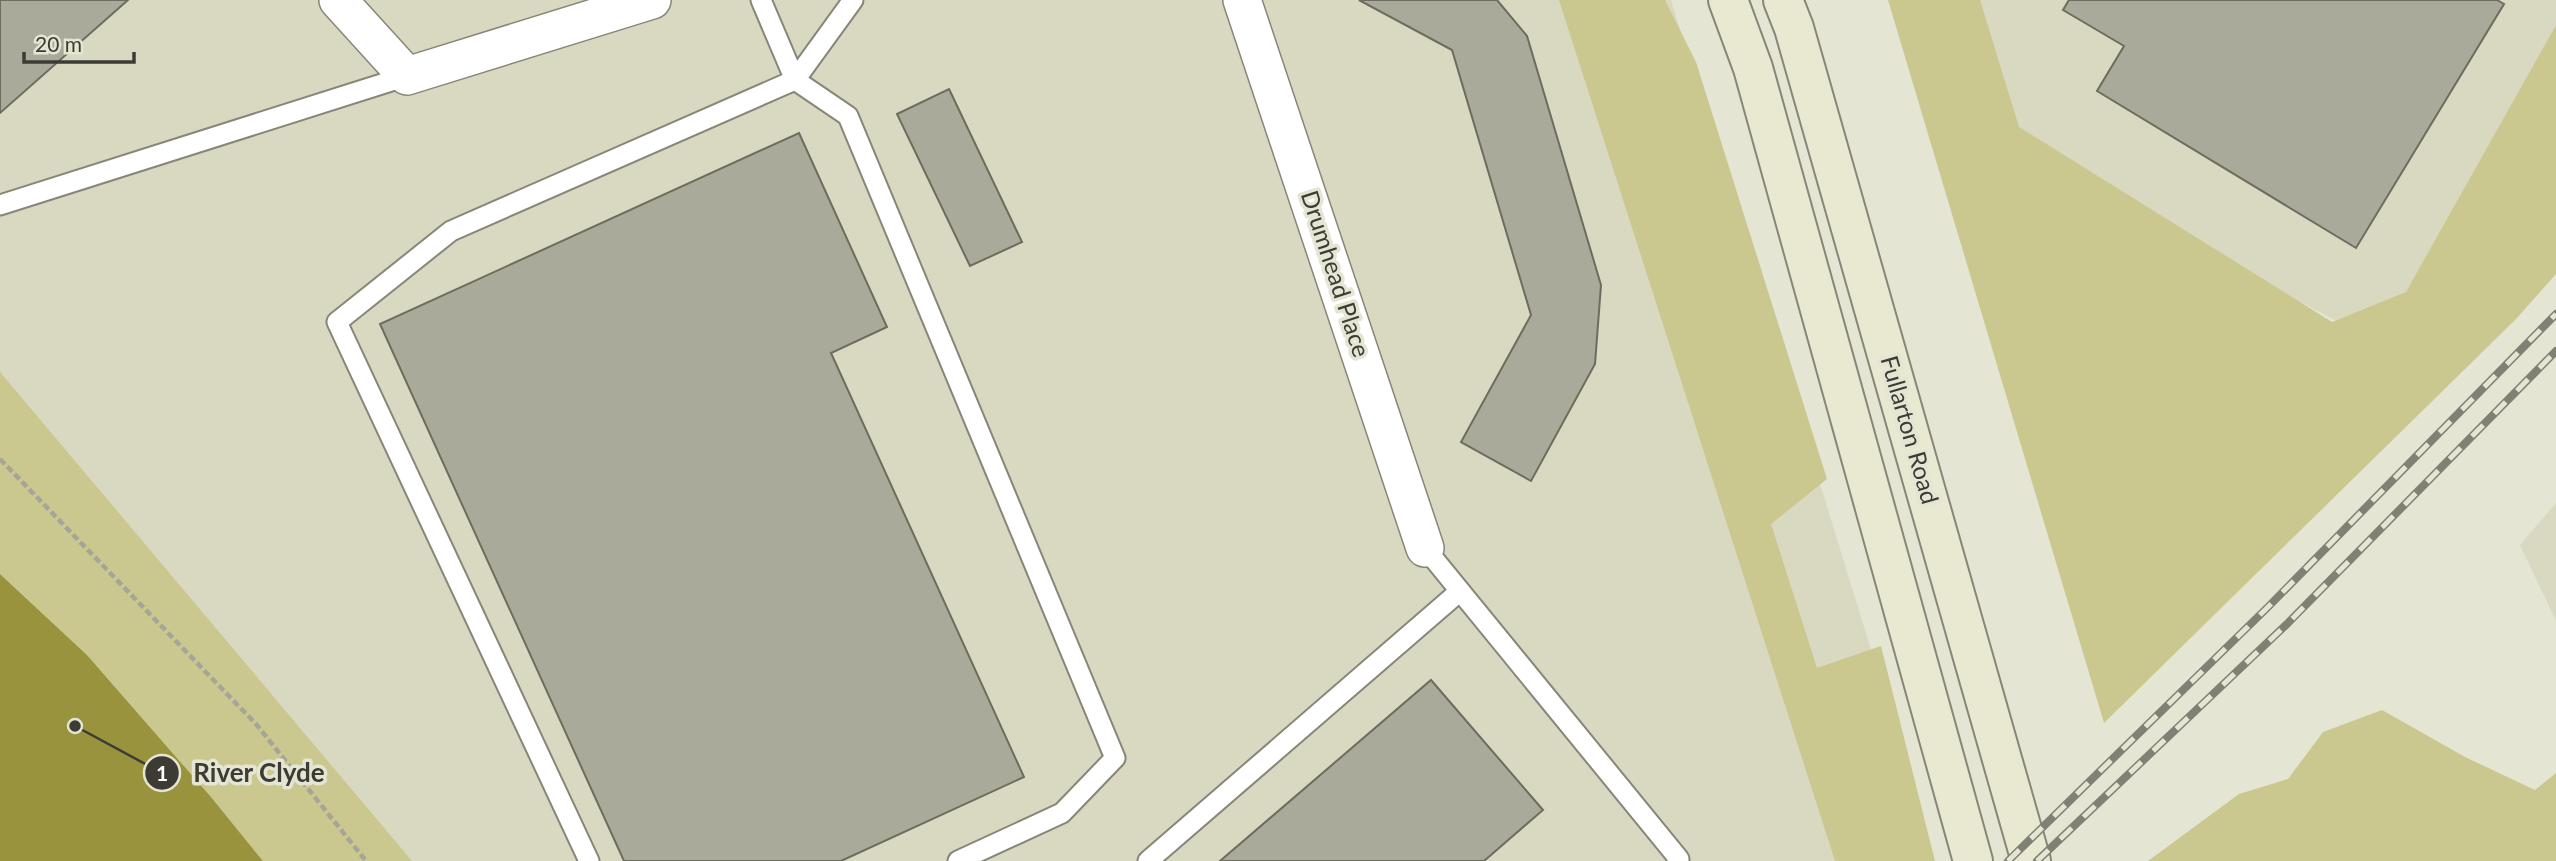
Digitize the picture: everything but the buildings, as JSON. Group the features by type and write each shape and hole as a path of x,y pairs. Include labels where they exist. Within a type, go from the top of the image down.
{"street":[{"path":"338,0 407,76 652,0"},
{"name":"Drumhead Place","path":"1242,0 1426,548"},
{"path":"1728,0 1757,81 1972,861"},
{"name":"Fullarton Road","path":"1783,0 1794,28 2031,861"}],"lane":[{"path":"761,0 795,80 848,116 1115,758 1062,813 958,861"},
{"path":"589,861 337,322 451,231 795,80 853,0"},
{"path":"0,205 407,76"},
{"path":"1426,548 1679,859 1677,861"},
{"path":"1148,861 1461,590"}],"path":[{"path":"0,459 256,724 366,861"}],"shaded area":[{"path":"0,0 1671,0 1925,825 1883,861 406,861 0,385"},
{"path":"1559,0 1665,0 1696,62 1827,479 1771,524 1817,668 1881,646 1935,861 1835,861"},
{"path":"1888,0 1980,0 2019,127 2332,322 2406,292 2556,25 2556,274 2516,319 2104,723"},
{"path":"1948,0 2556,0 2556,211 2425,367 1984,137"},
{"path":"0,372 412,861 263,861 87,655 0,574"},
{"path":"2556,503 2556,621 2520,545"},
{"path":"0,574 87,655 263,861 0,861"},
{"path":"2382,710 2465,757 2535,790 2556,773 2556,861 2148,861 2239,794 2288,779 2323,732"}],"railway":[{"path":"2008,861 2268,607 2556,314"},
{"path":"2037,861 2287,624 2556,351"}],"place":[{"name":"River Clyde","path":"75,726"}]}
